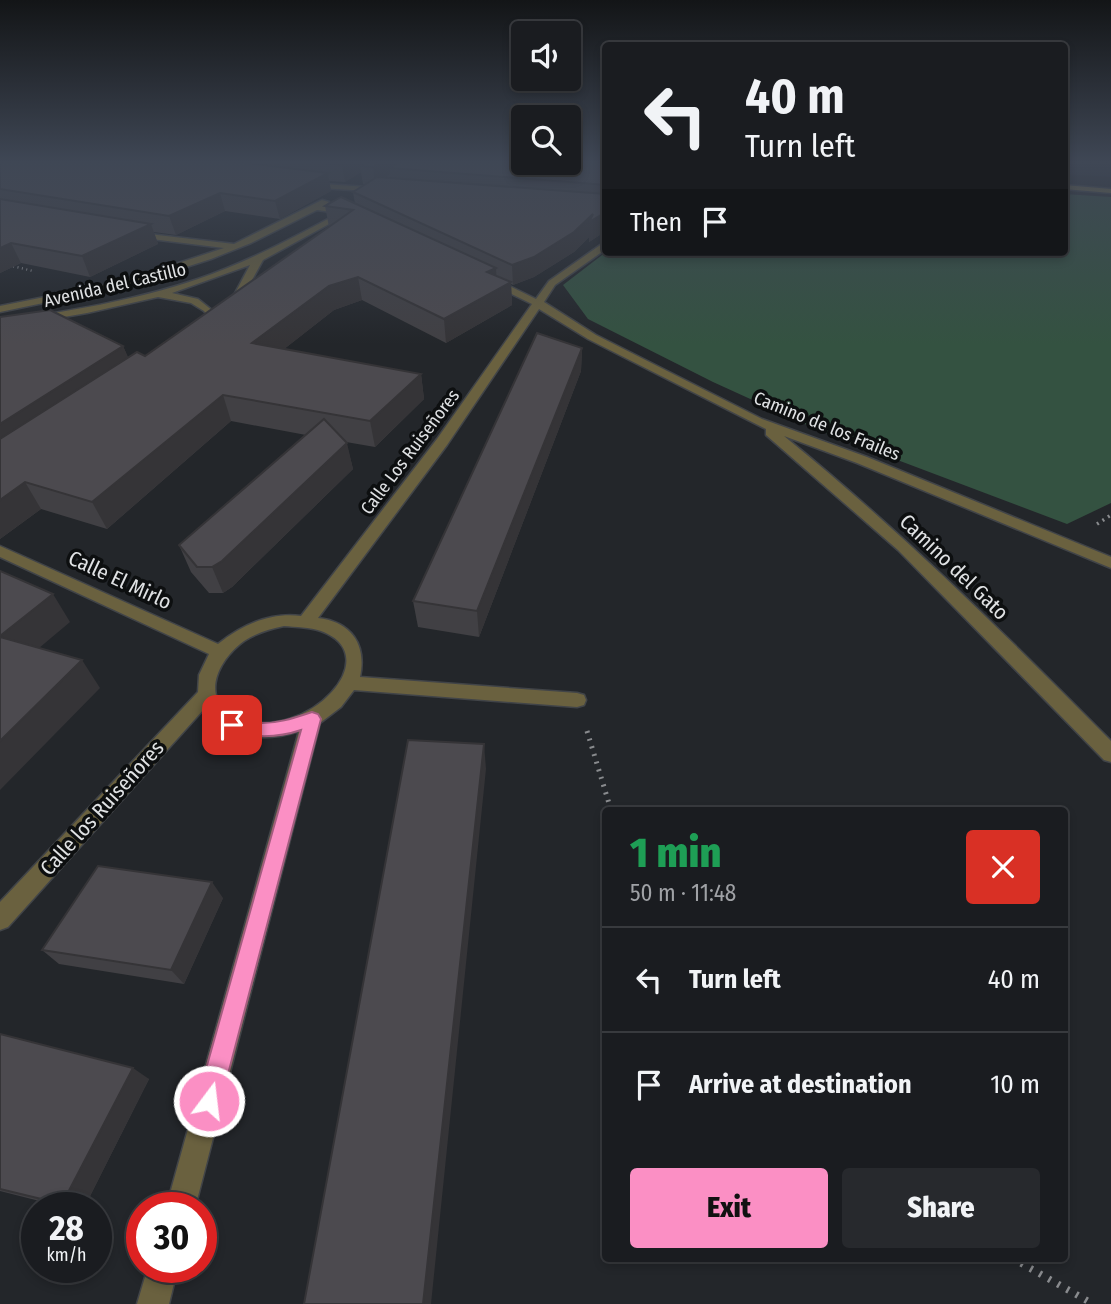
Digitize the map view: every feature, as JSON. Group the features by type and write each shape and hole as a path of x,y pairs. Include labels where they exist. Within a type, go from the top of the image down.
{"street":[{"name":"Avenida del Castillo","path":"0,309 74,297 141,282 239,246 285,223"},
{"name":"Avenida del Castillo","path":"0,325 149,296 226,272 325,223"},
{"path":"130,233 239,246"},
{"name":"Calle Los Ruiseñores","path":"307,620 442,442 552,283 602,247"},
{"path":"218,322 237,298 259,258"},
{"name":"Camino de los Frailes","path":"479,275 539,304 592,337 758,422 862,460 1111,563"},
{"path":"149,296 174,295 199,302 213,313 218,322"},
{"path":"207,330 250,300"},
{"name":"Camino del Gato","path":"758,422 832,481 958,597 1111,754"},
{"name":"Calle El Mirlo","path":"0,551 220,652"},
{"path":"284,620 307,620 332,626 349,640 357,660 352,683 336,703 312,719 285,728 244,728 232,725 214,713 205,696 207,673 220,652 238,637 261,626 284,620"},
{"path":"352,683 577,701"},
{"name":"Calle los Ruiseñores","path":"0,919 205,696"},
{"path":"184,1192 312,719"},
{"path":"153,1304 159,1283"}],"path":[{"path":"577,701 610,807"},
{"path":"1019,1262 1093,1304"}],"green space":[{"path":"1068,223 1111,223 1111,503 1067,524 818,430 713,382 588,319 563,285 602,255 1068,256"}],"building":[{"path":"0,223 151,224 82,256 11,243 0,248"},
{"path":"335,223 397,223 496,268 487,272 511,282 444,319 358,277 329,286 252,343 421,374 370,421 223,395 92,502 25,482 0,500 0,439 137,352 145,356"},
{"path":"420,223 584,223 534,257 512,265"},
{"path":"50,310 123,346 0,424 0,317"},
{"path":"537,333 582,348 477,611 413,601"},
{"path":"324,419 347,443 222,561 212,567 197,567 179,545"},
{"path":"0,571 53,594 0,636"},
{"path":"0,637 82,660 0,741"},
{"path":"408,740 484,744 423,1304 304,1304"},
{"path":"98,866 212,882 171,970 42,950"},
{"path":"0,1034 133,1068 68,1192 21,1194 0,1189"}],"route":[{"path":"209,1101 312,719 285,728 257,730 232,725"}]}
